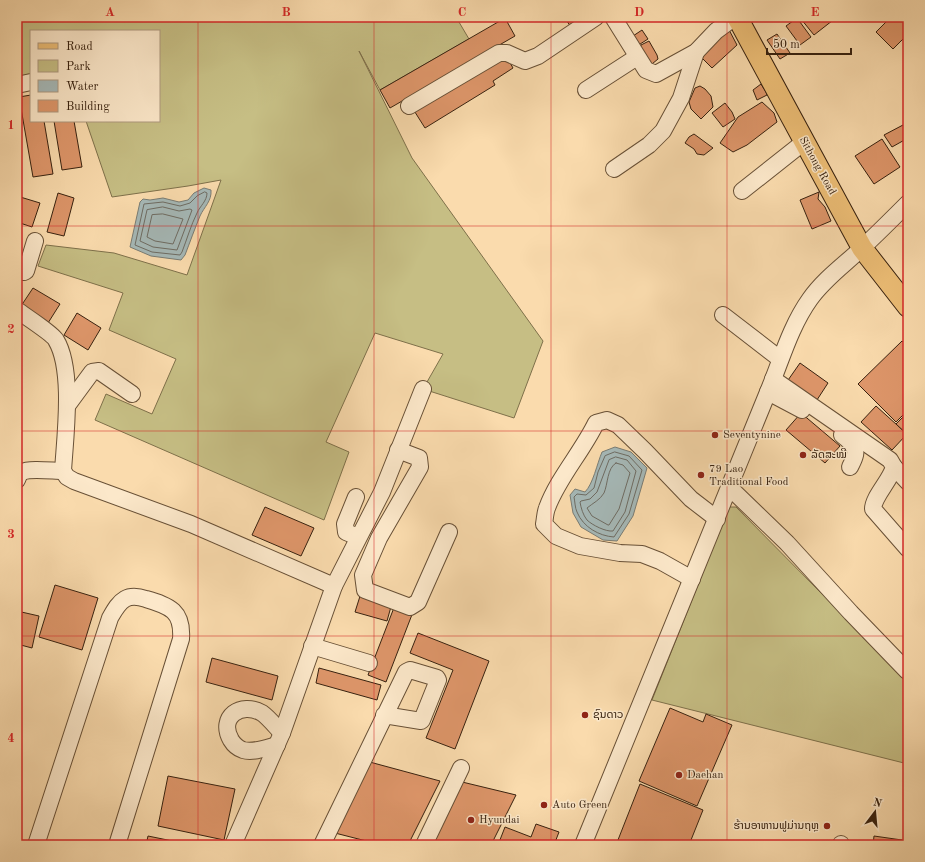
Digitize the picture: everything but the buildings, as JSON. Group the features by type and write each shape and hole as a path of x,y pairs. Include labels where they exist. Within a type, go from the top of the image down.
{"main road":[{"name":"Sithong Road","path":"736,17 862,248 908,307"}],"street":[{"path":"409,106 499,53 507,53 525,61 538,56 596,17"},
{"path":"612,17 646,70 656,74 696,52 716,31 736,17"},
{"path":"614,169 649,145 663,131 681,98 696,52"},
{"path":"586,90 637,57"},
{"path":"17,85 30,82"},
{"path":"742,191 804,142"},
{"path":"583,845 771,386 780,359 797,322 810,300 828,277 862,248 908,202"},
{"path":"17,270 24,272 26,271 35,241"},
{"path":"17,310 56,338 65,363 67,406 63,471 66,477 191,524 334,586"},
{"path":"723,315 780,359"},
{"path":"67,406 92,372 99,371 132,394"},
{"path":"771,386 890,460 894,467 908,482"},
{"path":"771,386 844,436 855,446 856,457 850,467"},
{"path":"233,845 279,739 334,586 382,492 423,389"},
{"path":"692,579 660,561 642,554 620,553 580,546 556,536 544,524 546,510 559,484 588,440 596,423 607,420 618,425 645,451 691,500 717,518"},
{"path":"398,450 419,458 420,467 379,538 363,576 365,590 410,607 418,602 449,532"},
{"path":"894,467 891,475 875,500 873,509 908,549"},
{"path":"17,480 19,475 30,470 63,471"},
{"path":"730,487 787,543 907,671"},
{"path":"356,497 346,524 346,532 358,537"},
{"path":"36,845 110,618 119,603 126,598 136,596 164,604 171,609 177,615 182,631 179,647 116,845"},
{"path":"312,646 369,663"},
{"path":"322,845 384,715"},
{"path":"424,845 462,768"}],"green space":[{"path":"17,17 456,17 469,39 380,90 359,51 412,158 543,341 514,418 423,389 443,354 375,333 326,442 349,452 324,520 95,420 106,394 152,414 176,359 109,330 123,293 38,266 46,245 114,253 187,275 221,180 112,197 86,122 160,122 160,30 30,30 30,76 17,80"},
{"path":"729,507 736,507 908,681 908,764 652,700"}],"water":[{"path":"204,188 211,190 211,194 200,216 185,255 181,260 151,256 130,247 140,202 143,199 150,200 163,198 179,202 188,200 194,193"},
{"path":"615,447 631,452 647,468 633,516 617,541 603,540 581,527 573,513 570,495 575,489 585,492 593,479 602,452"}],"place":[{"name":"Seventynine","path":"715,435"},
{"name":"ລັດສະໝີ","path":"803,455"},
{"name":"79 Lao Traditional Food","path":"701,475"},
{"name":"ຊົນດາວ","path":"585,715"},
{"name":"Daehan","path":"679,775"},
{"name":"Auto Green","path":"544,805"},
{"name":"Hyundai","path":"471,820"},
{"name":"ຮ້ານອາຫານຟູມ່ານຖຫຼ","path":"827,826"}]}
